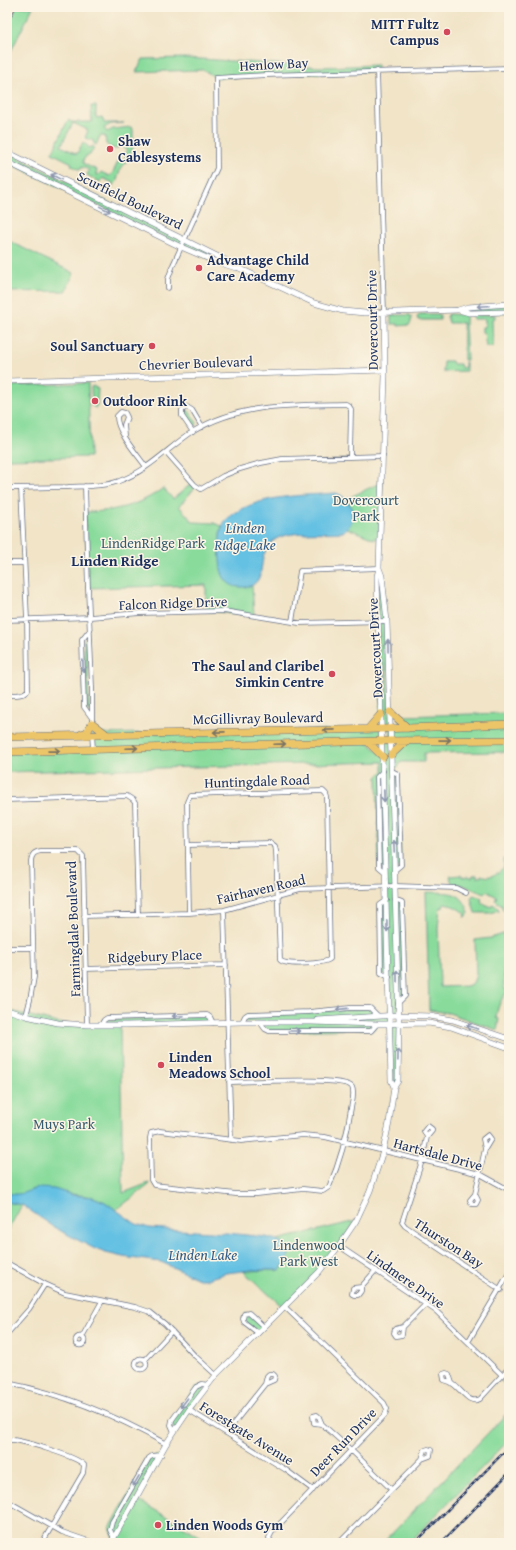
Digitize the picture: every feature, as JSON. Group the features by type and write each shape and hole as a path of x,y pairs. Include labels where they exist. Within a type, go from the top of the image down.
{"main road":[{"path":"7,16 12,7"},
{"path":"390,712 408,728"},
{"path":"368,729 381,714"},
{"path":"81,734 87,732 92,721 106,734"},
{"name":"McGillivray Boulevard","path":"7,737 81,734 382,729 509,724"},
{"name":"McGillivray Boulevard","path":"7,752 382,741 509,740"},
{"path":"391,755 406,741"},
{"path":"368,742 383,757"}],"street":[{"name":"Henlow Bay","path":"168,288 170,273 217,168 216,78 377,71 509,68"},
{"name":"Dovercourt Drive","path":"377,71 385,370 380,568 387,621 398,1003 398,1081 394,1087"},
{"name":"Scurfield Boulevard","path":"7,152 231,263 241,270"},
{"name":"Scurfield Boulevard","path":"7,162 181,247 214,261 241,270 328,308 354,313 458,310 468,307 509,304"},
{"name":"Scurfield Boulevard","path":"458,310 469,313 509,312"},
{"name":"Chevrier Boulevard","path":"7,381 385,370"},
{"path":"7,488 85,486 118,482 136,474 202,427 233,414 261,408 346,404 351,409 350,456"},
{"path":"193,432 182,416 182,410 184,408 192,410 202,427"},
{"path":"124,436 124,425 127,417 125,413 121,412 118,414 117,418 119,426 124,436 146,467"},
{"path":"166,452 195,485 201,489 234,471 261,463 282,459 383,456"},
{"path":"85,486 93,750"},
{"path":"7,695 25,694 28,690 27,619 21,488"},
{"path":"7,563 24,563"},
{"name":"Dovercourt Drive","path":"380,568 377,576 391,1080 394,1087"},
{"path":"292,622 300,571 380,568"},
{"name":"Falcon Ridge Drive","path":"7,620 90,618 141,613 224,611 292,622 387,621"},
{"path":"90,629 82,640 84,707 92,721"},
{"name":"Huntingdale Road","path":"189,913 187,802 190,795 323,791 327,797 330,887"},
{"path":"7,800 127,796 134,800 138,915"},
{"path":"188,845 271,843 275,846 280,960 287,964 327,962 330,959 330,887"},
{"name":"Farmingdale Boulevard","path":"26,1016 33,988 32,855 35,852 73,850 81,853 83,856 87,1025"},
{"name":"Fairhaven Road","path":"84,916 189,913 224,910 300,889 330,887 395,886 456,888 466,893"},
{"path":"224,910 231,1140"},
{"path":"7,948 33,948"},
{"name":"Ridgebury Place","path":"85,970 226,965"},
{"path":"242,1022 248,1014 309,1012 350,1008 370,1008 373,1009 378,1016"},
{"path":"7,1010 58,1023 87,1025 242,1022 377,1024 430,1023 445,1026 509,1048"},
{"path":"101,1025 107,1018 207,1015 213,1023"},
{"path":"311,1022 390,1015 440,1017 509,1039"},
{"path":"260,1022 265,1029 269,1031 371,1031 377,1024"},
{"path":"229,1082 304,1080 348,1084 353,1089 353,1093 345,1142"},
{"path":"112,1540 166,1444 208,1385 216,1375 319,1272 356,1221 370,1191 383,1151 394,1087"},
{"name":"Hartsdale Drive","path":"345,1142 329,1187 324,1191 303,1188 256,1194 236,1194 157,1186 152,1183 151,1180 151,1133 160,1132 231,1140 251,1140 304,1135 325,1137 480,1174 509,1190"},
{"path":"422,1161 427,1137"},
{"path":"476,1194 485,1149"},
{"name":"Thurston Bay","path":"422,1161 412,1195 402,1218 403,1225 501,1290"},
{"name":"Lindmere Drive","path":"339,1246 436,1311 502,1375"},
{"path":"7,1263 65,1293 143,1309 158,1318 216,1375"},
{"path":"361,1287 376,1270"},
{"path":"468,1342 501,1290 509,1274"},
{"path":"7,1334 29,1309 45,1284"},
{"path":"82,1337 102,1301"},
{"path":"403,1327 426,1304"},
{"name":"Deer Run Drive","path":"272,1543 269,1538 272,1532 387,1412 387,1407 284,1307"},
{"path":"258,1333 244,1322 244,1314 246,1313 251,1315 264,1327"},
{"path":"145,1360 172,1332"},
{"path":"452,1383 471,1401 476,1401 480,1399 509,1368"},
{"path":"7,1384 41,1391 74,1402 134,1426 166,1444"},
{"path":"174,1432 171,1425 174,1416 196,1387 202,1384 208,1385"},
{"path":"226,1433 266,1384"},
{"name":"Forestgate Avenue","path":"189,1410 286,1470 313,1490"},
{"path":"322,1424 391,1489"},
{"path":"7,1440 15,1440 51,1451 78,1460 84,1465 82,1473 42,1543"},
{"path":"112,1540 110,1530 112,1522 149,1458 152,1456 161,1455"},
{"path":"339,1543 422,1459"},
{"path":"7,1501 62,1532 94,1543"}],"green space":[{"path":"16,7 33,7 7,59 7,34"},
{"path":"186,58 323,67 377,65 377,71 216,78 204,70 136,72 143,59"},
{"path":"91,106 96,106 96,118 102,117 104,123 124,123 111,124 104,128 107,132 113,129 131,127 133,129 133,148 125,164 121,168 116,183 113,186 113,183 103,178 100,182 87,175 89,170 82,167 80,170 71,165 72,163 52,153 68,120 72,122 92,122","holes":["73,123 88,130 85,138 94,141 93,143 96,145 100,136 105,136 106,144 111,148 116,149 122,144 124,146 123,148 127,150 124,161 119,160 112,174 109,176 101,172 98,175 96,174 97,170 84,164 83,161 86,156 90,155 94,147 92,146 90,148 83,142 77,154 61,146"]},
{"path":"7,152 231,263 214,261 7,162"},
{"path":"7,240 74,273 66,291 7,292"},
{"path":"509,304 509,312 491,313 458,310"},
{"path":"420,314 438,314 440,315 440,320 418,320 417,317"},
{"path":"449,314 467,315 465,320 467,360 464,360 463,323 449,323 447,316"},
{"path":"410,315 412,318 410,325 398,326 398,324 391,324 391,316"},
{"path":"472,315 495,315 495,318 492,319 493,347 486,347 484,333 482,332 482,327 485,327 485,319 473,319"},
{"path":"444,361 452,361 453,364 460,364 461,368 465,367 466,362 466,371 443,372"},
{"path":"88,383 90,457 7,459 7,386"},
{"name":"Outdoor Rink","path":"93,386 98,389 96,408 92,406 91,387"},
{"path":"186,410 189,411 197,423 195,427 184,413"},
{"name":"Dovercourt Park","path":"382,482 380,538 374,539 347,528 350,524 350,503 346,499"},
{"name":"LindenRidge Park","path":"191,484 195,488 179,506 193,522 214,523 222,526 220,533 221,570 249,586 252,585 254,615 206,611 206,585 88,588 85,512 106,511 136,503 155,494 163,488 173,499"},
{"path":"377,576 382,576 390,728 407,728 398,720 401,716 509,713 509,752 424,753 424,762 402,762 398,768 392,767 398,774 401,865 395,870 395,900 402,903 405,996 398,1003 398,1015 390,1015 389,977 381,973 380,905 387,899 386,872 379,867 377,777 383,771 383,762 7,772 7,752 93,749 92,734 381,729","holes":["382,729 390,729 391,741 382,741","382,741 383,756 368,742","391,741 406,741 391,755"]},
{"path":"87,636 89,712 84,707 84,641"},
{"path":"509,858 509,916 502,906 495,900 497,897 486,891 484,894 463,885 454,884 451,881 450,876 461,875 462,877 473,877 473,875 477,875 477,877 481,877 481,875 493,875 504,867 504,859"},
{"path":"426,892 447,893 458,896 466,905 469,913 466,917 464,917 466,913 453,906 444,904 443,908 440,907 438,928 440,987 467,986 473,983 476,975 475,940 491,938 509,932 509,967 504,969 504,988 508,991 501,1000 498,1010 496,1018 499,1019 497,1030 449,1013 429,1010"},
{"path":"473,895 482,898 481,902 491,907 493,904 498,908 499,912 498,910 491,913 475,913 471,898"},
{"path":"370,1008 378,1016 390,1015 390,1023 399,1023 398,1081 394,1087 389,1023 377,1024 374,1029 269,1031 259,1022 242,1022 245,1016"},
{"name":"Muys Park","path":"7,1010 58,1023 101,1025 104,1020 207,1015 213,1023 120,1025 123,1193 149,1183 149,1185 116,1210 105,1202 93,1197 33,1189 22,1195 7,1193"},
{"path":"7,1202 22,1205 7,1232"},
{"name":"Lindenwood Park West","path":"356,1221 339,1246 284,1308 243,1271 280,1270 284,1266 289,1254 286,1246 277,1240"},
{"path":"246,1313 264,1327 258,1333 244,1322"},
{"path":"509,1373 509,1389 501,1381"},
{"path":"208,1385 174,1432 171,1422 196,1387"},
{"path":"509,1411 509,1440 409,1543 383,1543"},
{"path":"161,1455 136,1499 212,1543 111,1543 114,1538 110,1528 149,1458"}],"water":[{"name":"Linden Ridge Lake","path":"336,493 348,501 352,510 352,520 348,528 343,532 295,534 278,538 272,542 266,551 263,557 260,575 254,584 248,587 236,587 229,584 222,572 219,546 221,529 228,518 247,507 271,499"},
{"name":"Linden Lake","path":"40,1188 54,1189 73,1195 93,1197 105,1202 136,1224 149,1228 226,1233 266,1237 277,1240 285,1245 289,1254 288,1260 280,1270 251,1270 226,1273 207,1279 199,1279 161,1262 123,1257 106,1253 95,1249 57,1229 22,1205 7,1202 7,1193 20,1194"}],"railway":[{"path":"415,1543 509,1447"},
{"path":"441,1543 509,1473"}],"place":[{"name":"MITT Fultz Campus","path":"447,32"},
{"name":"Shaw Cablesystems","path":"110,149"},
{"name":"Advantage Child Care Academy","path":"199,268"},
{"name":"Soul Sanctuary","path":"152,346"},
{"name":"Outdoor Rink","path":"95,401"},
{"name":"The Saul and Claribel Simkin Centre","path":"332,674"},
{"name":"Linden Meadows School","path":"161,1065"},
{"name":"Linden Woods Gym","path":"158,1525"}],"district":[{"name":"Linden Ridge","path":"115,561"}]}
